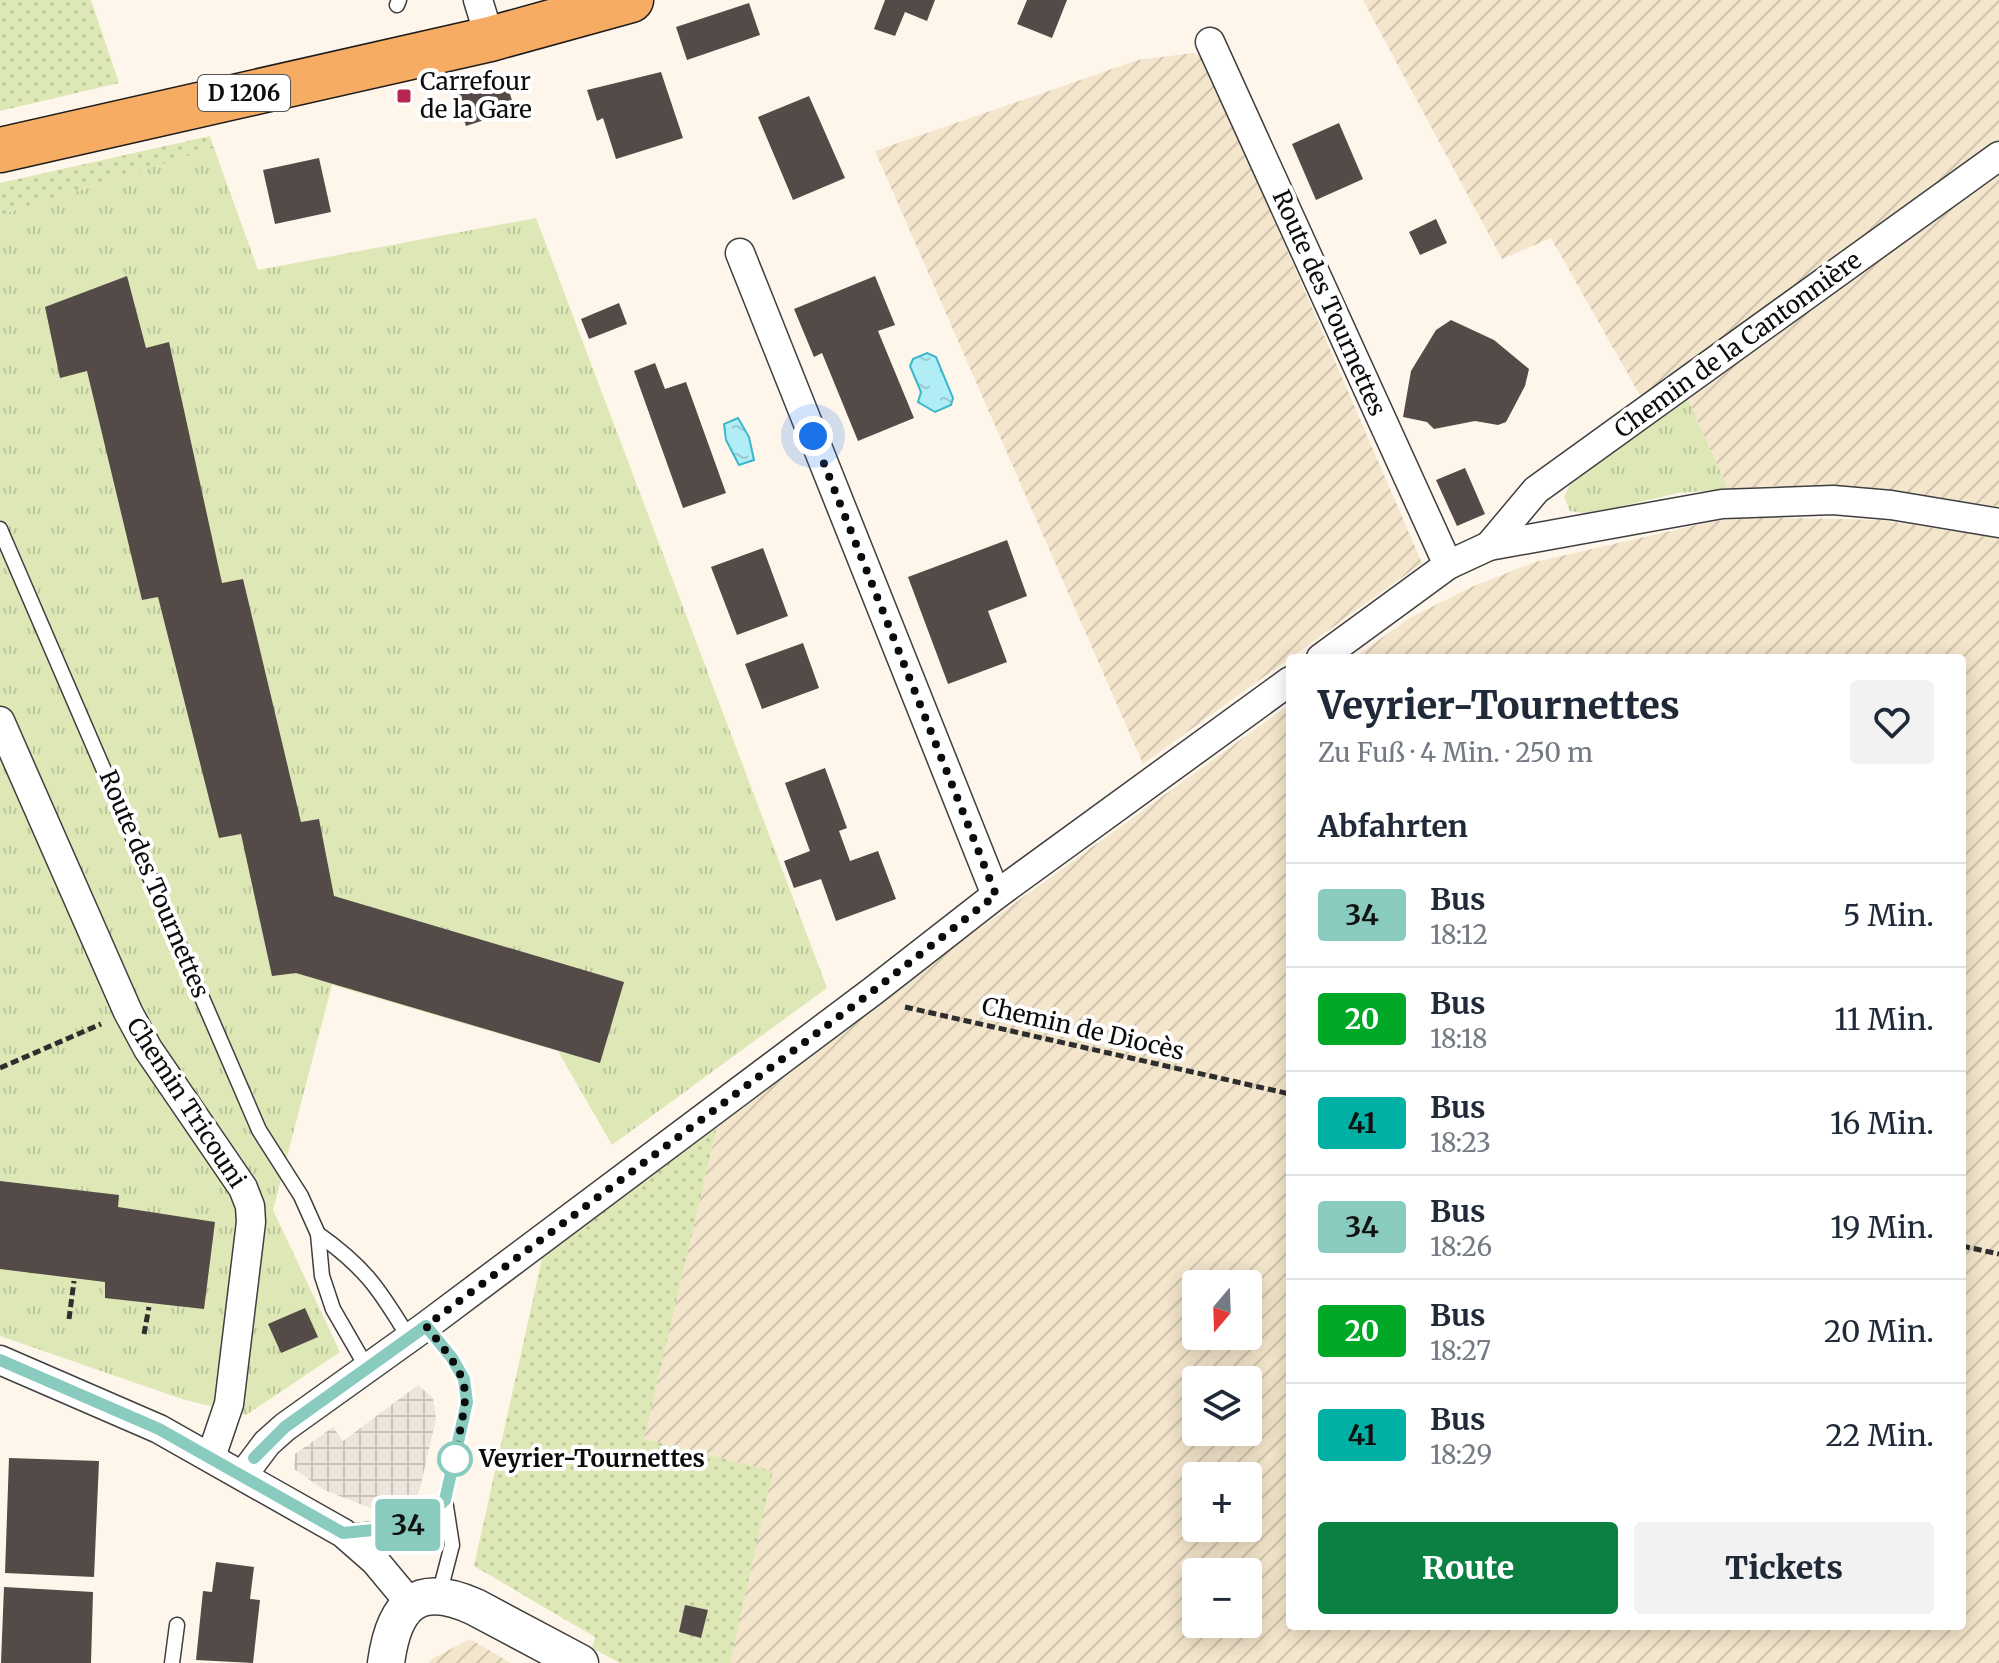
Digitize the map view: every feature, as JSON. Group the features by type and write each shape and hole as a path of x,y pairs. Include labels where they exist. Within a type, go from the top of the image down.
{"main road":[{"name":"D 1206","path":"0,150 484,19 631,0"}],"street":[{"name":"Route des Tournettes","path":"1210,42 1448,565"},
{"name":"Chemin de la Cantonnière","path":"1489,546 1536,490 1999,156"},
{"path":"740,253 996,895"},
{"path":"1326,654 1448,565 1489,546 1722,504 1833,500 1891,505 1999,523"},
{"path":"243,1475 267,1443 285,1427 873,991 996,895 1286,684"},
{"name":"Chemin Tricouni","path":"0,721 128,1012 148,1049 243,1188 250,1206 251,1222 229,1404 211,1457"},
{"path":"0,1360 118,1409 243,1475 343,1533 424,1599 475,1607 580,1663"},
{"path":"387,1660 394,1623 424,1599"}],"lane":[{"name":"Route des Tournettes","path":"0,529 259,1130 293,1177 318,1234 322,1276 333,1309 367,1368"},
{"path":"318,1234 350,1256 417,1332 452,1358 464,1379 467,1402 445,1500 452,1545 424,1599"},
{"path":"343,1533 403,1527 422,1519 445,1500"},
{"path":"172,1663 177,1625"}],"path":[{"name":"Chemin de Diocès","path":"873,991 879,1001 1286,1093"},
{"path":"1966,1247 1999,1254"},
{"path":"69,1319 74,1281"},
{"path":"144,1334 149,1307"}],"shaded area":[{"path":"1363,0 1999,0 1999,140 1642,399 1551,238 1502,259"},
{"path":"1193,53 1204,57 1422,563 1296,654 1286,654 1286,661 1143,764 875,151 1138,60"},
{"path":"1999,174 1999,507 1883,490 1775,486 1728,489 1688,399"},
{"path":"1751,517 1880,520 1999,538 1999,1663 730,1663 772,1471 643,1439 717,1127 853,1020 1286,707 1286,1630 1966,1630 1966,654 1360,654 1408,619 1469,588 1535,562 1710,522"},
{"path":"418,1385 433,1398 436,1419 420,1488 416,1500 408,1508 399,1512 381,1512 324,1490 294,1469 295,1454 333,1427 343,1441"},
{"path":"470,1639 511,1663 429,1663 430,1660"}],"green space":[{"path":"0,0 91,0 119,83 0,111"},
{"path":"210,136 214,148 0,215 0,183"},
{"path":"214,148 258,270 536,218 827,988 612,1145 558,1051 332,985 273,1210 340,1352 246,1415 182,1399 0,1336 0,215"},
{"path":"1688,399 1728,489 1678,493 1589,514 1570,511 1564,497 1572,481"},
{"path":"717,1127 644,1439 773,1471 730,1663 620,1663 592,1648 595,1637 474,1566 543,1254"}],"water":[{"path":"927,353 936,357 953,398 951,405 935,412 918,402 921,392 910,366 913,359"},
{"path":"738,418 749,437 754,460 739,465 726,440 724,424"}],"building":[{"path":"885,0 935,0 927,21 905,12 895,36 874,29"},
{"path":"1027,0 1067,0 1052,38 1017,24"},
{"path":"749,3 760,35 687,60 676,27"},
{"path":"661,72 683,138 616,159 603,118 597,121 587,90"},
{"path":"505,78 515,110 466,126 455,94"},
{"path":"809,96 845,178 793,200 758,117"},
{"path":"1339,123 1363,179 1316,200 1292,144"},
{"path":"319,158 331,212 275,224 263,170"},
{"path":"1436,219 1447,243 1420,255 1409,232"},
{"path":"127,276 146,348 169,342 222,583 243,579 301,822 319,819 334,896 624,982 600,1063 296,973 272,976 241,834 219,838 158,597 142,600 87,371 60,378 45,307"},
{"path":"875,276 895,325 878,331 914,418 858,441 822,353 814,357 794,309"},
{"path":"619,303 627,324 589,339 581,319"},
{"path":"1451,320 1494,340 1529,369 1525,386 1506,422 1498,425 1475,421 1434,429 1427,422 1403,417 1411,371 1436,330"},
{"path":"655,363 665,389 686,382 726,493 683,508 634,371"},
{"path":"1465,468 1485,514 1457,526 1436,480"},
{"path":"1007,540 1027,596 988,611 1007,662 948,684 908,577"},
{"path":"763,548 788,616 737,635 711,567"},
{"path":"803,643 819,688 762,709 745,664"},
{"path":"825,768 847,828 839,831 850,861 878,851 896,899 836,921 821,879 794,888 784,861 810,851 785,783"},
{"path":"0,1181 119,1195 118,1207 215,1222 204,1309 105,1298 105,1282 0,1269"},
{"path":"305,1308 318,1337 281,1353 268,1324"},
{"path":"9,1458 99,1461 94,1577 5,1573"},
{"path":"216,1562 254,1567 250,1599 260,1600 253,1663 196,1660 203,1591 212,1592"},
{"path":"4,1587 93,1592 91,1663 1,1663"},
{"path":"685,1605 708,1610 701,1638 679,1632"}],"bus line":[{"name":"34","path":"0,1360 74,1389 159,1429 343,1533 403,1527 422,1519 445,1500 467,1402 464,1379 452,1358 426,1326 285,1427 254,1458"}],"place":[{"name":"Carrefour de la Gare","path":"404,96"},
{"name":"Veyrier-Tournettes","path":"455,1459"}],"route":[{"path":"455,1459 467,1402 464,1379 452,1358 426,1326 996,895 813,436"}]}
